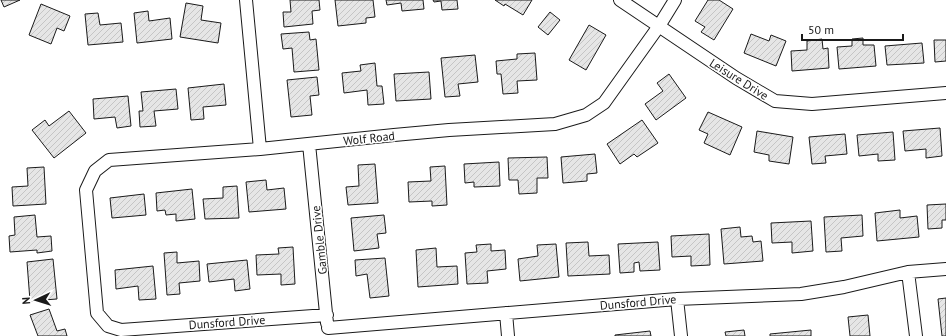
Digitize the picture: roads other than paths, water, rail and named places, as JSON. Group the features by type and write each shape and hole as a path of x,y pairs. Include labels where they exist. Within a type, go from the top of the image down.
{"street":[{"path":"246,0 260,149"},
{"name":"Leisure Drive","path":"620,0 736,78 775,101 812,104 946,94"},
{"name":"Wolf Road","path":"92,255 86,190 95,171 109,160 260,149 449,130 555,124 586,115 604,103 659,26 675,0"},
{"name":"Gamble Drive","path":"309,144 328,332"},
{"name":"Dunsford Drive","path":"92,255 97,313 108,326 121,330 327,315"},
{"name":"Dunsford Drive","path":"328,332 506,313 677,299 801,294 844,287 908,272 946,269"},
{"path":"908,272 916,336"},
{"path":"677,299 681,336"},
{"path":"506,313 508,336"}]}
